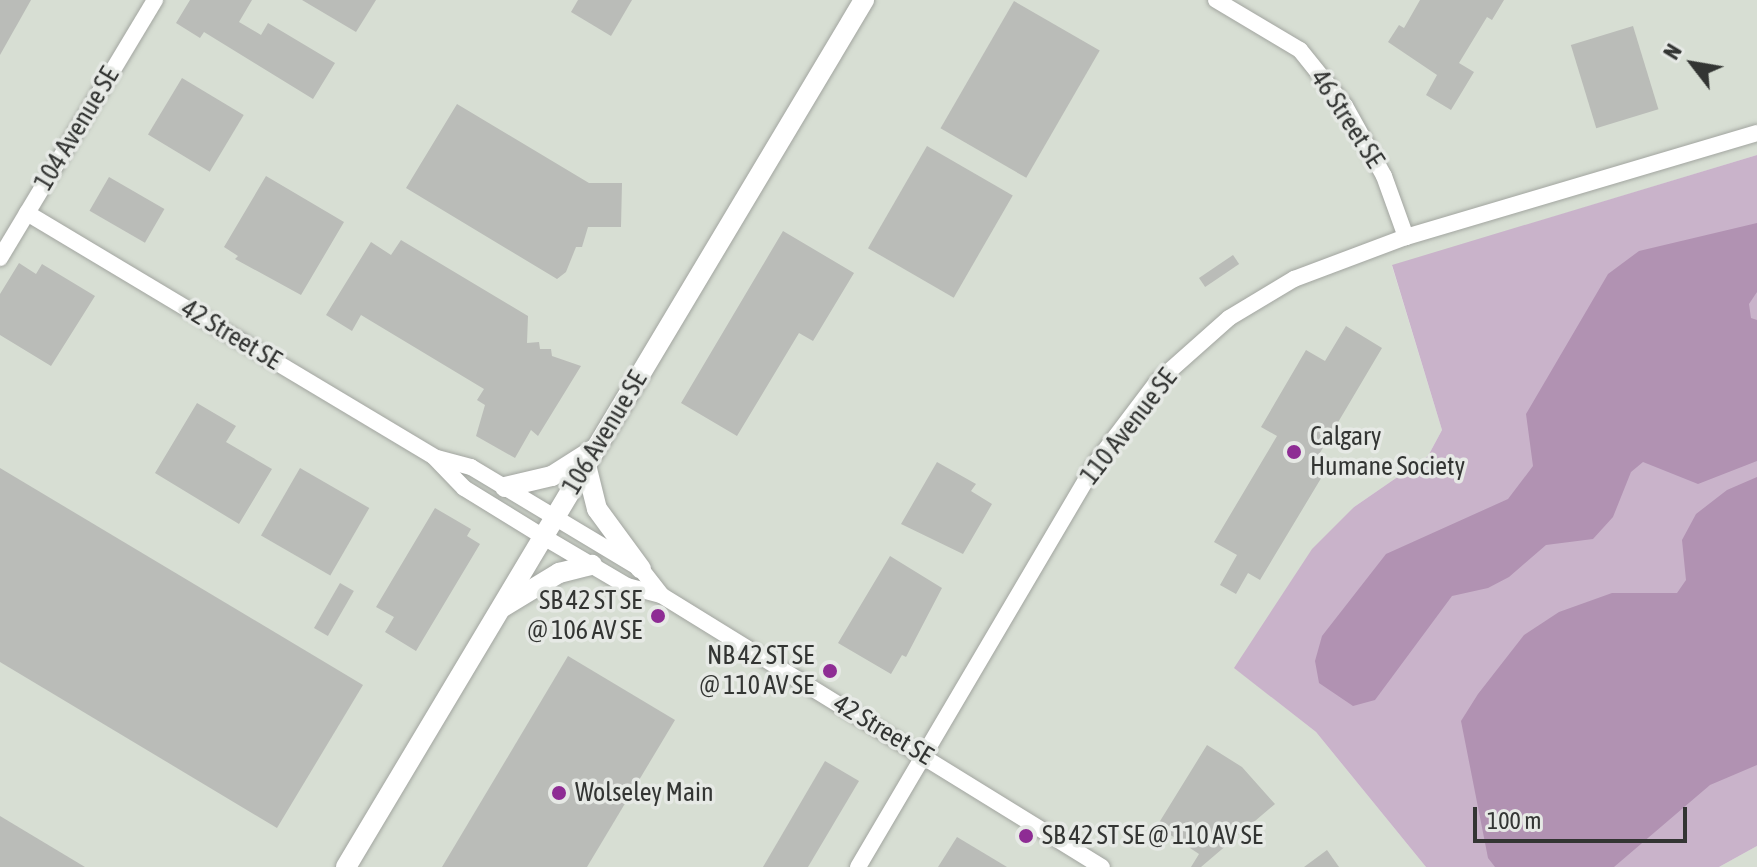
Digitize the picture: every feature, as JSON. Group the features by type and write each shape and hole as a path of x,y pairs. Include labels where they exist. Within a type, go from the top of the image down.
{"street":[{"name":"104 Avenue SE","path":"0,258 155,0"},
{"name":"106 Avenue SE","path":"346,867 864,0"},
{"name":"46 Street SE","path":"1216,0 1300,50 1360,133 1384,176 1406,237"},
{"name":"110 Avenue SE","path":"858,867 1097,461 1157,382 1229,318 1294,279 1406,237 1477,220 1757,133"},
{"name":"42 Street SE","path":"27,213 434,457 464,488 542,536 627,586 661,595 1102,867"},
{"path":"505,487 552,476 591,456 597,509 641,569"},
{"name":"42 Street SE","path":"434,457 471,467 641,569 661,595"},
{"path":"500,609 559,573 592,565"}],"shaded area":[{"path":"0,0 1757,0 1757,155 1392,266 1442,430 1428,456 1354,507 1235,668 1316,732 1426,867 0,867"},
{"path":"1757,155 1757,846 1719,867 1426,867 1316,732 1234,668 1312,549 1354,507 1428,456 1442,430 1392,265"},
{"path":"1757,223 1757,292 1749,304 1751,318 1757,320 1757,461 1698,484 1643,462 1631,472 1613,517 1593,539 1546,545 1509,577 1488,588 1452,596 1375,700 1353,706 1319,683 1315,661 1322,636 1386,554 1508,499 1533,466 1526,414 1608,274 1639,251"},
{"path":"1757,477 1757,765 1710,785 1614,867 1495,867 1488,858 1461,721 1478,694 1524,635 1559,612 1612,593 1677,593 1686,580 1682,540 1696,514 1727,490"},
{"path":"1757,846 1757,867 1719,867"}],"building":[{"path":"0,0 31,0 0,55"},
{"path":"190,0 252,0 239,22 261,35 268,23 335,63 313,99 204,32 200,38 176,23"},
{"path":"302,0 376,0 356,32"},
{"path":"578,0 632,0 611,36 571,12"},
{"path":"1420,0 1504,0 1492,20 1487,17 1459,63 1474,72 1451,110 1426,95 1437,75 1388,42 1399,25 1404,28"},
{"path":"1014,1 1100,50 1026,178 940,128"},
{"path":"1633,26 1658,109 1596,128 1571,45"},
{"path":"182,78 244,115 210,172 148,135"},
{"path":"457,104 589,183 622,183 621,227 588,227 582,247 576,247 566,272 557,279 406,188"},
{"path":"927,146 1013,195 954,298 868,248"},
{"path":"266,176 344,222 301,295 235,259 238,256 224,247"},
{"path":"109,177 164,209 145,243 90,211"},
{"path":"783,231 854,273 813,341 799,333 737,436 681,403"},
{"path":"401,240 528,316 527,343 539,342 540,349 551,349 552,356 581,366 538,436 531,430 515,458 476,436 485,405 477,400 484,389 361,315 352,331 326,315 371,242 391,255"},
{"path":"1233,255 1239,264 1205,287 1199,278"},
{"path":"19,263 36,274 42,264 95,296 51,366 0,335 0,294"},
{"name":"Calgary Humane Society","path":"1346,326 1382,348 1311,468 1323,475 1260,580 1248,573 1236,594 1220,585 1237,555 1214,542 1277,436 1261,427 1306,350 1325,361"},
{"path":"197,403 236,426 226,442 272,469 239,524 155,473"},
{"path":"937,462 976,484 971,491 992,504 963,554 901,524"},
{"path":"0,468 363,685 277,828 0,662"},
{"path":"300,468 369,508 330,576 261,536"},
{"path":"435,508 471,529 467,536 480,544 416,651 385,632 394,617 376,607"},
{"path":"890,556 942,588 906,657 902,655 891,674 838,643"},
{"path":"340,583 354,591 328,636 314,628"},
{"name":"Wolseley Main","path":"568,656 675,720 587,867 442,867"},
{"path":"1207,745 1242,767 1275,804 1201,867 1191,867 1199,854 1157,826"},
{"path":"825,761 859,781 808,867 763,867"},
{"path":"0,816 85,867 0,867"},
{"path":"957,837 1007,867 938,867"},
{"path":"1327,850 1339,867 1304,867"}],"place":[{"name":"Calgary Humane Society","path":"1294,452"},
{"name":"SB 42 ST SE @ 106 AV SE","path":"658,616"},
{"name":"NB 42 ST SE @ 110 AV SE","path":"830,671"},
{"name":"Wolseley Main","path":"559,793"},
{"name":"SB 42 ST SE @ 110 AV SE","path":"1026,836"}]}
